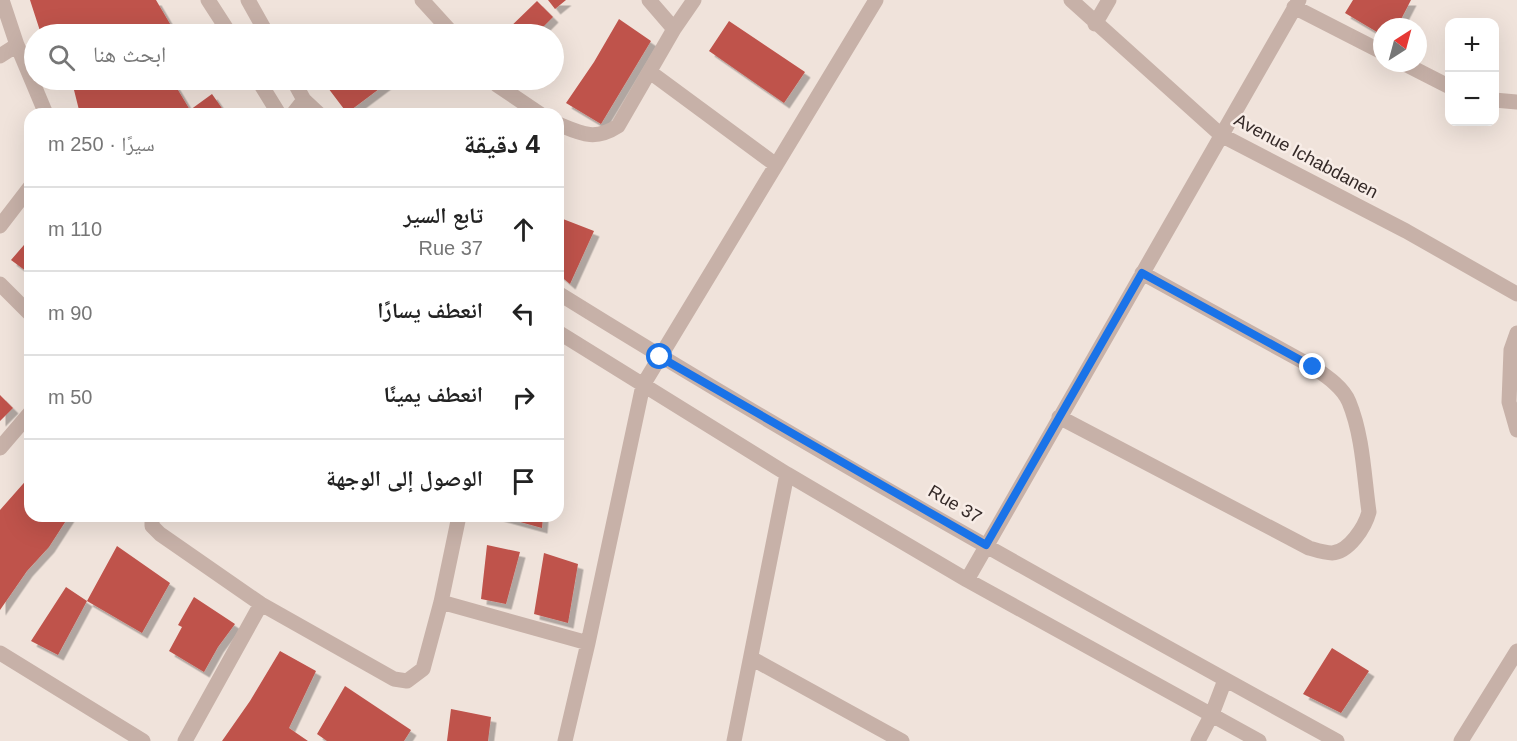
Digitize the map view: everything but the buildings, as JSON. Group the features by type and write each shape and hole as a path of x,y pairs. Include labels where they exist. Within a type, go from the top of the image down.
{"street":[{"path":"2,0 24,62"},
{"path":"208,0 224,24"},
{"path":"248,0 261,24"},
{"path":"422,0 444,24"},
{"path":"649,0 674,29"},
{"path":"564,126 592,136 618,126 674,29 694,0"},
{"path":"565,741 643,385 876,0"},
{"name":"Avenue Ichabdanen","path":"1071,0 1221,135 1406,231 1517,294"},
{"path":"1095,24 1109,0"},
{"path":"967,579 1296,4 1373,47"},
{"path":"0,56 17,45"},
{"path":"650,72 776,165"},
{"path":"1420,72 1445,85"},
{"path":"36,90 43,108"},
{"path":"264,90 275,108"},
{"path":"298,90 313,108"},
{"path":"504,90 531,108"},
{"path":"298,108 304,100"},
{"path":"1499,100 1517,102"},
{"path":"0,226 24,196"},
{"path":"1059,417 1309,548 1331,553 1343,551 1367,518 1369,512 1359,440 1349,401 1335,383 1313,367 1142,273"},
{"path":"0,284 24,308"},
{"name":"Rue 37","path":"564,297 660,357 986,545 1336,741"},
{"path":"1517,333 1511,350 1509,402 1517,430"},
{"path":"564,336 787,474 967,579 1259,741"},
{"path":"0,448 24,421"},
{"path":"734,741 787,474"},
{"path":"152,522 152,526 160,534 261,604 394,679 407,681 423,669 441,602 458,522"},
{"path":"441,602 588,643"},
{"path":"185,741 261,604"},
{"path":"1461,741 1517,651"},
{"path":"0,653 143,741"},
{"path":"751,658 902,741"},
{"path":"1198,741 1212,714 1225,680"}],"route":[{"path":"660,357 986,545 1142,273 1313,367"}]}
